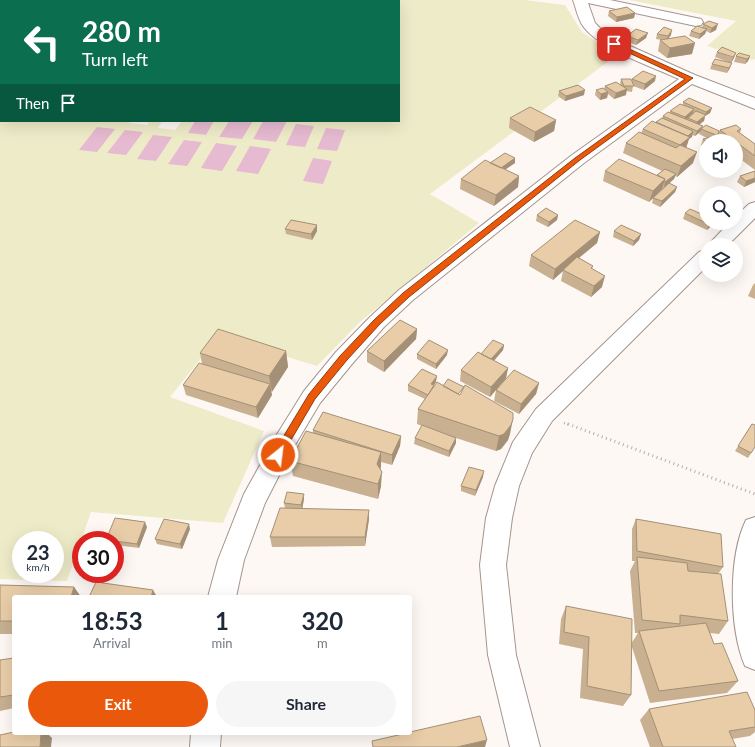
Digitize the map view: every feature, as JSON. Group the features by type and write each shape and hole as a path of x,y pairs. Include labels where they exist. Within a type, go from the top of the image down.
{"street":[{"path":"580,0 589,24 596,32 614,44 690,78 755,104"},
{"path":"591,0 696,22"},
{"path":"222,595 231,560 253,502 284,443 312,397 344,358 377,322 406,295 578,159 690,78"},
{"path":"724,238 755,208"},
{"path":"525,747 502,655 493,565 499,518 507,486 521,449 544,415 699,263"},
{"path":"755,528 747,562 746,585 749,627 755,656"},
{"path":"205,747 206,735"}],"path":[{"path":"544,415 755,494"}],"shaded area":[{"path":"400,0 525,0 565,5 582,32 617,55 430,194 479,223 360,322 317,366 219,336 170,397 264,431 223,523 91,512 84,531 72,531 72,567 67,581 64,581 64,531 12,531 12,579 0,579 0,122 130,122 129,123 147,125 149,122 161,122 158,128 175,130 181,122 194,122 188,133 206,135 213,122 228,122 219,137 242,139 252,122 262,122 253,139 275,142 286,122 400,122","holes":["171,137 156,161 137,158","184,140 202,142 168,164"]},
{"path":"629,0 755,0 755,59 752,60 707,46 736,21"},
{"path":"194,122 213,122 206,135 188,133"},
{"path":"228,122 252,122 242,139 219,137"},
{"path":"262,122 286,122 276,142 253,139"},
{"path":"296,124 314,126 305,147 286,145"},
{"path":"97,127 115,129 97,152 79,150"},
{"path":"326,128 345,130 337,151 317,149"},
{"path":"125,130 143,132 126,155 107,153"},
{"path":"153,135 172,137 156,161 137,159"},
{"path":"184,140 202,142 187,166 168,164"},
{"path":"216,143 237,146 222,171 201,168"},
{"path":"250,146 271,149 258,174 236,171"},
{"path":"313,158 332,161 323,184 303,181"}],"building":[{"path":"627,7 635,13 617,17 609,11"},
{"path":"709,21 718,24 712,28 703,24"},
{"path":"697,26 707,29 700,34 691,31"},
{"path":"664,27 672,30 668,36 657,34"},
{"path":"636,29 648,33 638,40 627,36"},
{"path":"685,36 695,43 670,48 660,40"},
{"path":"722,47 736,53 733,57 717,52"},
{"path":"739,53 750,56 747,59 736,56"},
{"path":"715,59 732,63 729,68 712,64"},
{"path":"643,71 656,76 645,84 632,79"},
{"path":"621,79 631,79 634,86 624,86"},
{"path":"616,82 627,89 616,93 605,86"},
{"path":"578,85 585,90 566,96 559,91"},
{"path":"603,88 608,92 601,94 596,90"},
{"path":"689,98 712,108 706,112 683,102"},
{"path":"680,104 694,109 685,117 670,111"},
{"path":"530,107 556,120 535,132 510,118"},
{"path":"696,111 706,115 697,122 688,118"},
{"path":"668,112 703,126 697,131 663,116"},
{"path":"662,118 693,131 688,136 656,122"},
{"path":"652,121 690,137 680,145 643,129"},
{"path":"706,125 719,131 718,134 714,134 701,129"},
{"path":"736,125 741,129 737,131 741,134 725,134 720,130"},
{"path":"639,132 676,148 680,145 697,152 681,166 626,143"},
{"path":"743,135 755,144 755,156 743,147"},
{"path":"505,153 515,158 501,168 490,163"},
{"path":"619,159 665,179 653,191 605,171"},
{"path":"485,160 519,176 496,195 461,179"},
{"path":"665,169 676,174 664,182 665,179 657,175"},
{"path":"755,171 755,178 746,181 742,178 743,175"},
{"path":"669,183 677,187 662,201 653,198"},
{"path":"546,208 558,215 549,222 537,215"},
{"path":"690,209 699,213 699,220 685,213"},
{"path":"291,220 317,225 311,234 285,229"},
{"path":"575,220 600,232 555,269 531,255"},
{"path":"621,225 641,234 634,241 614,231"},
{"path":"577,257 593,266 591,268 605,276 594,286 563,270"},
{"path":"400,320 417,329 384,361 367,351"},
{"path":"218,329 286,351 269,376 200,353"},
{"path":"429,340 448,350 436,364 417,354"},
{"path":"493,340 504,345 491,359 481,354"},
{"path":"478,352 508,368 491,387 461,370"},
{"path":"199,363 270,384 256,407 183,385"},
{"path":"422,369 437,376 431,384 434,385 428,395 408,385"},
{"path":"514,370 539,383 521,404 496,390"},
{"path":"448,379 464,387 458,394 443,386"},
{"path":"437,382 460,395 465,385 513,413 511,425 504,434 499,436 418,409"},
{"path":"323,412 401,436 392,455 313,430"},
{"path":"752,424 755,425 755,447 751,453 738,446"},
{"path":"422,425 456,438 449,451 415,438"},
{"path":"306,431 381,452 377,464 382,472 378,484 290,461"},
{"path":"469,467 484,471 476,490 461,486"},
{"path":"287,492 304,494 301,505 284,503"},
{"path":"280,508 369,510 365,537 270,537"},
{"path":"115,518 145,522 137,544 124,542 124,531 110,531"},
{"path":"164,519 189,524 180,544 155,539"},
{"path":"636,519 721,534 723,567 637,551"},
{"path":"637,557 687,563 688,571 721,574 728,621 680,615 680,624 642,620"},
{"path":"96,583 103,583 153,590 152,595 90,595"},
{"path":"0,585 74,587 72,595 12,595 12,621 0,621"},
{"path":"566,606 632,619 631,695 587,686 589,637 564,632"},
{"path":"706,623 714,644 722,643 738,681 659,691 639,631"},
{"path":"12,658 12,695 0,697 0,660"},
{"path":"747,692 755,710 755,727 729,731 736,747 663,747 649,709"},
{"path":"480,716 487,740 457,747 373,747 372,741 398,735 412,735 412,732"},
{"path":"12,732 12,735 41,735 40,747 0,747 0,735"}],"route":[{"path":"278,455 312,397 344,358 377,322 406,295 578,159 690,78 614,44"}]}
